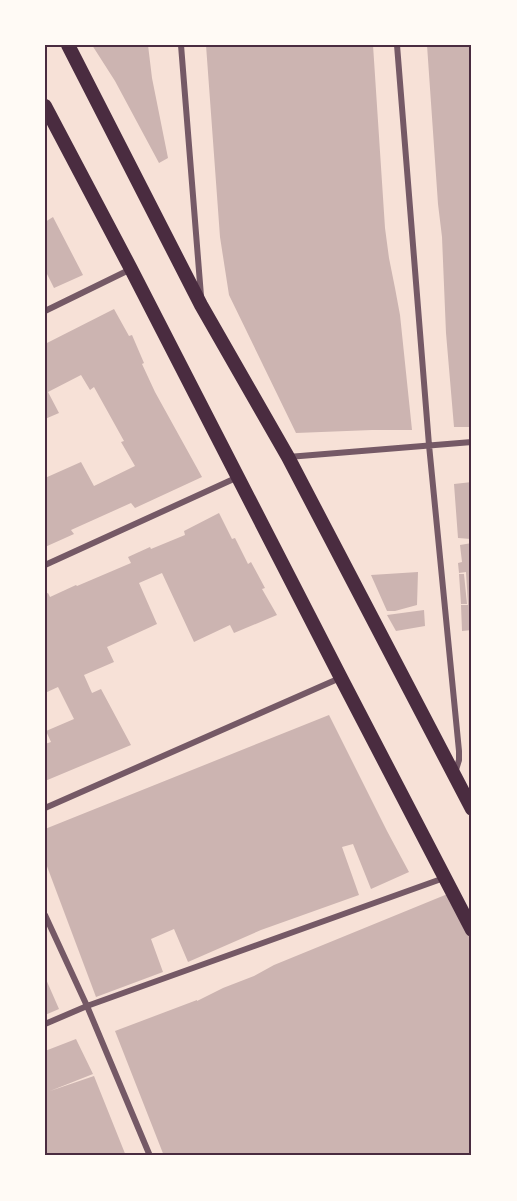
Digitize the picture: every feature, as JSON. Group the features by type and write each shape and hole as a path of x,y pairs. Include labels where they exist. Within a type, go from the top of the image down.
{"main road":[{"path":"68,45 201,305 288,457 472,809"},
{"path":"45,106 472,930"}],"street":[{"path":"181,45 201,305"},
{"path":"397,45 429,445 459,751 459,760 454,774"},
{"path":"45,311 131,269"},
{"path":"288,457 472,442"},
{"path":"45,564 239,477"},
{"path":"45,808 341,678"},
{"path":"45,1024 87,1006 444,878"},
{"path":"45,915 87,1006 150,1156"}],"building":[{"path":"92,45 148,45 152,78 168,158 159,163 115,81"},
{"path":"206,45 373,45 385,228 400,315 412,430 296,433 229,295 220,237"},
{"path":"427,45 472,45 472,427 454,427"},
{"path":"53,217 83,275 54,288 45,270 45,222"},
{"path":"114,309 129,336 132,335 155,392 202,477 135,508 131,503 71,530 74,534 45,547 45,478 81,462 94,486 135,466 94,387 90,390 81,375 48,392 59,413 45,419 45,344"},
{"path":"472,482 471,539 458,538 454,484"},
{"path":"219,513 248,564 251,562 265,588 262,589 277,615 234,633 230,625 194,642 162,573 139,583 157,624 107,647 114,662 84,675 92,693 101,689 131,745 45,781 45,744 51,742 46,731 74,719 58,687 45,693 45,594 48,593 50,597 131,563 128,557 185,535 184,531"},
{"path":"472,543 472,630 462,631 461,605 468,605 466,572 459,573 458,563 462,562 460,545"},
{"path":"418,572 417,605 387,611 371,575"},
{"path":"459,574 464,574 467,604 461,604"},
{"path":"424,610 425,626 396,631 387,615"},
{"path":"329,715 409,872 371,889 353,844 342,847 359,895 261,930 188,962 174,929 151,939 163,972 96,997 45,861 45,829"},
{"path":"450,893 472,939 472,1156 164,1156 115,1031 197,1001 274,965"},
{"path":"45,977 59,1009 45,1015"},
{"path":"76,1039 93,1074 50,1091 94,1076 126,1156 45,1156 45,1051"}]}
